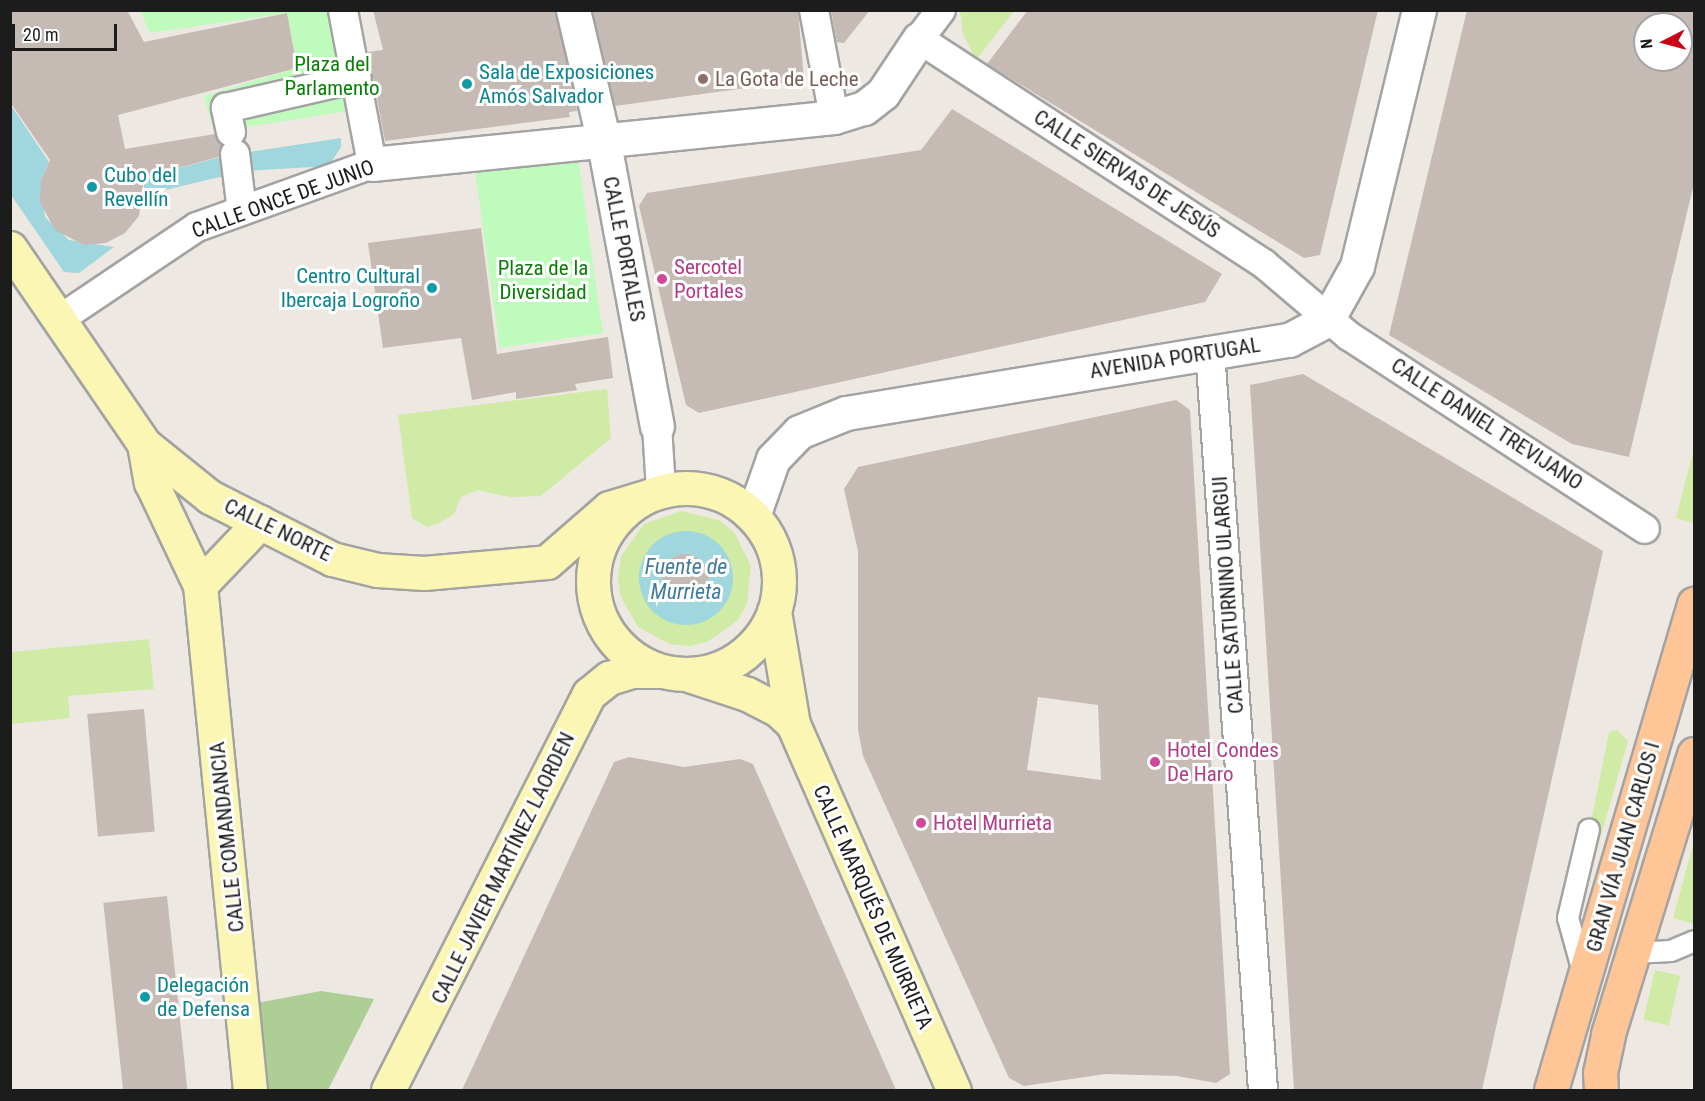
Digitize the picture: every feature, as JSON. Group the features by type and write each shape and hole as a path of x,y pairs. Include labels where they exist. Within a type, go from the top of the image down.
{"main road":[{"name":"CALLE NORTE","path":"10,248 144,444 210,496 332,559 377,570 483,571 547,562 609,508 652,494"},
{"name":"CALLE COMANDANCIA","path":"144,444 151,482 200,585 250,1090"},
{"path":"710,491 753,516 774,550 778,591 774,611 765,632 740,657 723,667 673,673 638,662 606,631 592,584 595,557 605,533 622,512 652,494 710,491"},
{"path":"200,585 260,522"},
{"name":"GRAN VÍA JUAN CARLOS I","path":"1551,1090 1695,604"},
{"name":"CALLE MARQUÉS DE MURRIETA","path":"774,611 792,724 954,1090"},
{"name":"CALLE JAVIER MARTÍNEZ LAORDEN","path":"388,1090 417,1042 589,694 609,678 632,671 673,673"},
{"name":"CALLE MARQUÉS DE MURRIETA","path":"673,673 747,694 777,709 792,724"},
{"name":"GRAN VÍA JUAN CARLOS I","path":"1601,1090 1600,1073 1608,1034 1695,754"},
{"name":"CALLE JAVIER MARTÍNEZ LAORDEN","path":"404,1090 417,1042"}],"street":[{"path":"343,10 372,164"},
{"name":"CALLE PORTALES","path":"573,10 603,138 657,426 652,494"},
{"path":"814,10 834,117"},
{"path":"919,39 941,10"},
{"path":"1328,320 1357,266 1419,10"},
{"name":"CALLE ONCE DE JUNIO","path":"60,319 197,227 372,164 603,138 834,117 864,108 883,93 919,39"},
{"name":"CALLE SIERVAS DE JESÚS","path":"919,39 1264,264 1328,320"},
{"path":"242,211 226,108 357,78"},
{"name":"AVENIDA PORTUGAL","path":"753,516 773,459 799,432 846,413 1210,351 1289,340 1328,320"},
{"name":"CALLE DANIEL TREVIJANO","path":"1328,320 1645,529"},
{"name":"CALLE SATURNINO ULARGUI","path":"1210,351 1263,1090"}],"lane":[{"path":"1584,978 1568,918 1589,829"},
{"path":"1634,953 1671,951 1695,941"}],"green space":[{"name":"Plaza del Parlamento","path":"140,11 357,11 374,107 214,132 204,96 297,68 287,13 150,33"},
{"path":"960,11 1014,11 976,60 963,34"},
{"name":"Plaza de la Diversidad","path":"578,157 603,333 500,348 475,171"},
{"path":"607,389 611,438 541,496 510,497 477,490 461,497 454,514 437,524 427,527 412,518 398,415"},
{"path":"1694,448 1694,523 1676,518"},
{"path":"681,511 719,520 734,532 751,566 747,604 737,621 707,642 689,646 670,644 638,627 620,595 618,576 621,556 644,524"},
{"path":"149,639 154,689 68,696 70,718 11,724 11,652"},
{"path":"1617,730 1628,741 1588,881 1578,887 1609,732"},
{"path":"1694,841 1694,924 1673,918"},
{"path":"1655,970 1680,976 1669,1026 1644,1020"},
{"path":"321,991 374,999 328,1090 260,1090 252,1004"}],"water":[{"path":"10,104 49,162 41,180 45,217 69,240 114,247 79,273 64,272 11,195"},
{"path":"341,138 341,147 329,166 245,171 144,195 144,177 229,155"},
{"name":"Fuente de Murrieta","path":"686,531 704,535 719,545 729,560 733,578 729,596 719,611 704,621 686,625 668,621 653,611 643,596 639,578 643,560 653,545 668,535"}],"building":[{"path":"10,10 127,10 144,42 287,13 297,68 118,115 125,149 215,134 222,145 219,157 144,177 139,216 125,233 106,243 84,245 55,230 40,202 41,180 50,160 10,102"},
{"name":"Sala de Exposiciones Amós Salvador","path":"373,10 555,10 577,111 569,112 570,117 385,141 368,52 383,50"},
{"path":"592,10 798,10 804,80 615,106"},
{"path":"831,10 870,10 844,43 837,42"},
{"path":"1028,10 1378,10 1320,255 1304,258 987,64"},
{"path":"1467,10 1695,10 1695,179 1629,457 1572,444 1389,335"},
{"path":"952,109 1222,274 1205,302 699,413 686,405 639,206 647,193 921,150"},
{"name":"Centro Cultural Ibercaja Logroño","path":"481,228 497,354 608,337 613,378 575,384 577,390 516,399 516,392 472,400 461,338 383,348 368,243"},
{"path":"1303,374 1603,551 1482,1090 1294,1090 1250,385"},
{"path":"1176,400 1190,410 1230,1074 1216,1083 1177,1076 1105,1074 1024,1086 1009,1078 863,756 858,730 858,551 844,489 858,467","holes":["1038,697 1098,705 1101,780 1027,770"]},
{"path":"685,554 701,561 708,577 701,593 685,600 669,593 662,577 669,561"},
{"path":"144,709 155,832 98,836 87,714"},
{"path":"629,757 684,767 740,759 753,764 896,1090 462,1090 614,762"},
{"name":"Delegación de Defensa","path":"167,896 187,1090 123,1090 103,903"}],"place":[{"name":"La Gota de Leche","path":"703,79"},
{"name":"Sala de Exposiciones Amós Salvador","path":"467,84"},
{"name":"Cubo del Revellín","path":"92,187"},
{"name":"Sercotel Portales","path":"662,279"},
{"name":"Centro Cultural Ibercaja Logroño","path":"432,288"},
{"name":"Hotel Condes De Haro","path":"1155,762"},
{"name":"Hotel Murrieta","path":"921,823"},
{"name":"Delegación de Defensa","path":"145,997"}]}
